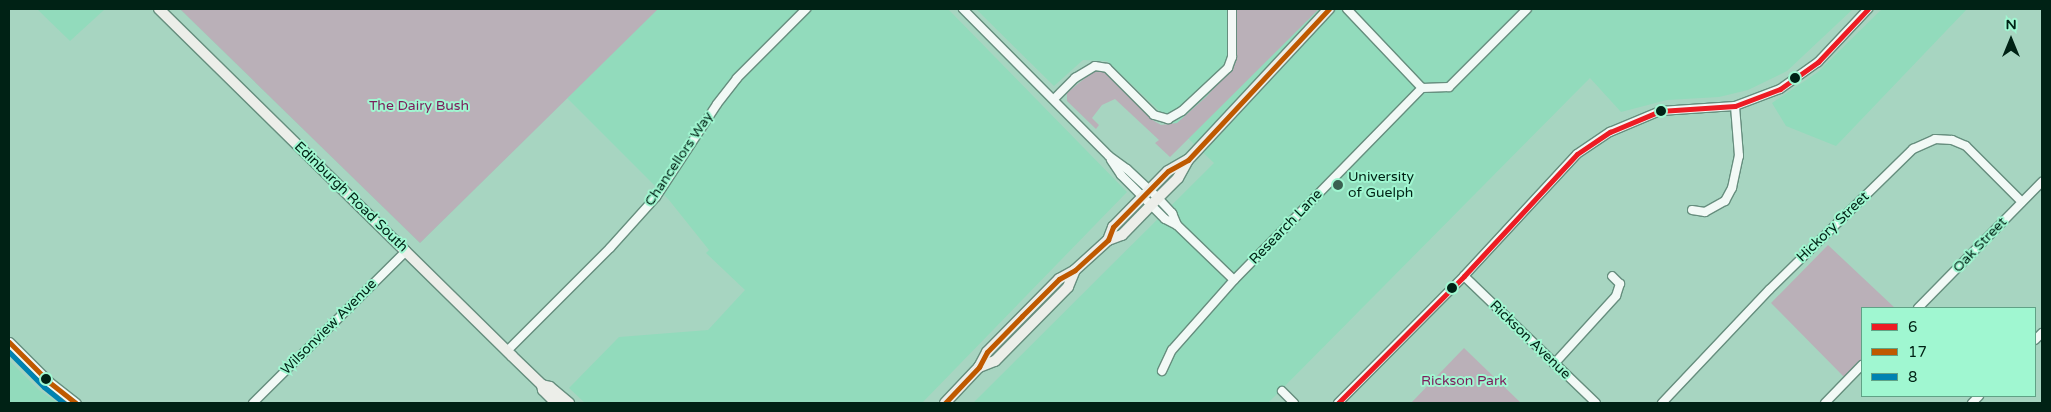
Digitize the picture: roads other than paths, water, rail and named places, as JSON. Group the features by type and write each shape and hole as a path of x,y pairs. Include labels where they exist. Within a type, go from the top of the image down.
{"main road":[{"name":"Edinburgh Road South","path":"159,9 542,385 543,390 556,403"},
{"path":"945,403 980,367 987,352 1030,308 1059,280 1075,270 1108,240 1122,235 1150,198 1178,178 1188,160 1329,9"},
{"name":"Edinburgh Road South","path":"542,385 550,387 569,403"}],"street":[{"name":"Chancellors Way","path":"507,351 610,248 656,197 716,104 737,78 806,9"},
{"path":"963,9 1109,156 1128,169 1165,219 1176,225 1234,280"},
{"path":"1054,99 1080,74 1095,66 1107,68 1154,114 1168,119 1182,111 1228,68 1232,57 1232,9"},
{"path":"1346,9 1422,88 1449,87 1527,9"},
{"path":"1338,403 1464,276 1577,154 1610,132 1660,111 1735,106 1780,89 1818,62 1868,9"},
{"name":"Research Lane","path":"1162,371 1172,350 1234,280 1422,88"},
{"path":"1692,210 1705,212 1725,201 1732,188 1739,156 1735,106"},
{"name":"Hickory Street","path":"1662,403 1769,290 1912,149 1935,139 1952,140 1966,146 2022,202"},
{"name":"Oak Street","path":"1919,307 2042,182"},
{"name":"Wilsonview Avenue","path":"253,403 406,251"},
{"name":"Rickson Avenue","path":"1464,276 1596,403"},
{"path":"1554,364 1616,296 1620,284 1612,276"},
{"path":"9,342 49,382 76,403"},
{"path":"1825,403 1861,366"},
{"path":"1282,391 1294,403"}],"place":[{"name":"University of Guelph","path":"1338,185"}],"park label":[{"name":"The Dairy Bush","path":"419,106"},
{"name":"Rickson Park","path":"1464,381"}]}
